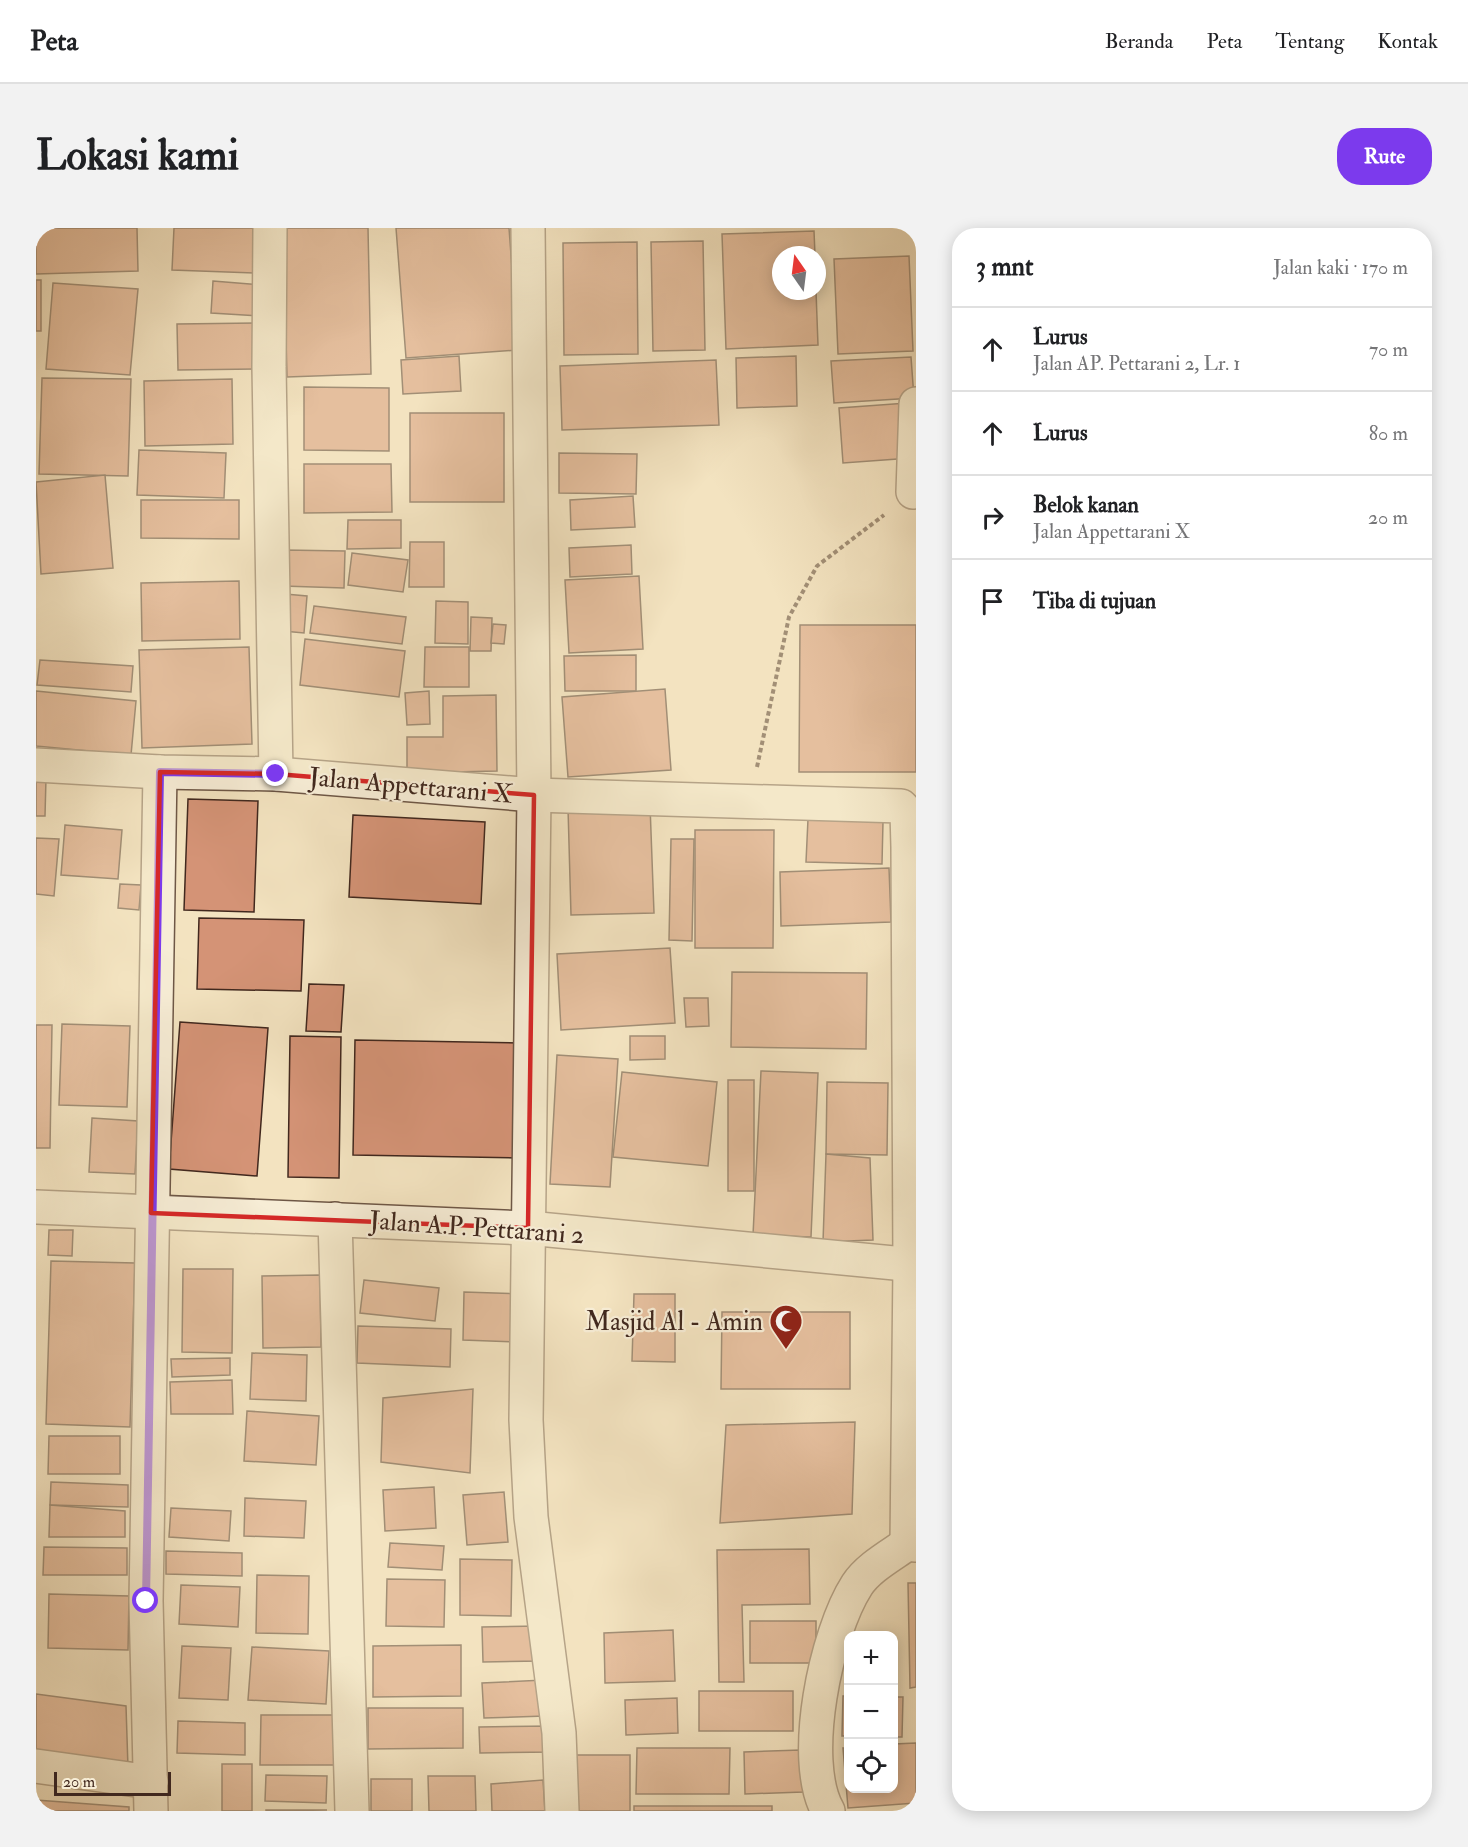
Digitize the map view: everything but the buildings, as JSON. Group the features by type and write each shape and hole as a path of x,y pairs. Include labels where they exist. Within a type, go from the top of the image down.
{"street":[{"path":"270,228 269,367 276,774"},
{"path":"528,228 534,795 527,1464 531,1517 559,1733 562,1811"},
{"path":"913,492 916,404"},
{"name":"Jalan Appettarani X","path":"36,765 160,772 276,774 534,795 901,806 907,813 913,1265 911,1545"},
{"path":"36,1766 151,1796 146,1601 160,772"},
{"name":"Jalan A.P. Pettarani 2","path":"36,1207 528,1228 913,1265"},
{"path":"335,1219 352,1811"},
{"path":"828,1811 815,1764 815,1744 817,1712 834,1642 845,1608 858,1583 911,1545"}],"path":[{"path":"750,800 789,617 817,566 913,492"}],"highlighted area":[{"path":"160,772 276,774 534,795 528,1228 151,1213"}],"place":[{"name":"Masjid Al - Amin","path":"786,1350"}],"route":[{"path":"146,1601 160,772 276,774"}]}
